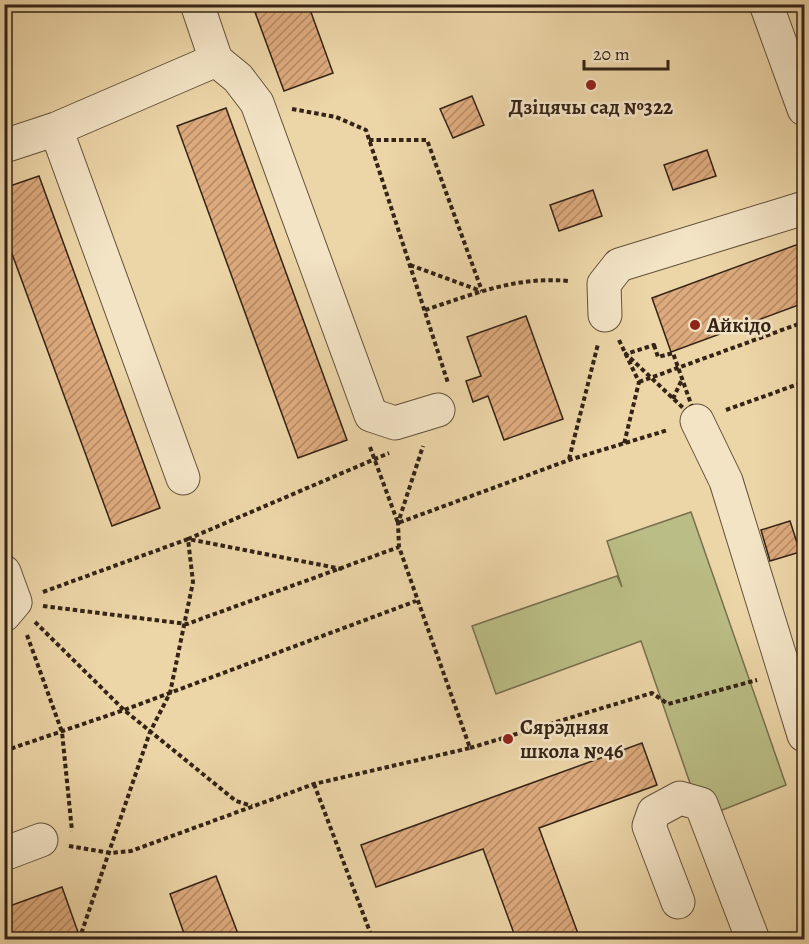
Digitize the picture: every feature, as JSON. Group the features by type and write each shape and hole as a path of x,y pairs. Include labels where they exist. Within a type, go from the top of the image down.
{"street":[{"path":"197,4 216,60 238,78 257,103 371,416 395,423 438,410"},
{"path":"766,4 804,109"},
{"path":"4,146 56,129 216,60"},
{"path":"56,129 183,478"},
{"path":"605,315 604,285 619,265 804,208"},
{"path":"695,421 726,481 786,673 802,715"},
{"path":"4,572 10,609"},
{"path":"678,902 649,826 654,812 680,798 701,804 753,939"},
{"path":"4,854 41,840"}],"path":[{"path":"257,103 336,117 366,130 456,408 438,410 398,523"},
{"path":"369,140 427,140 482,291"},
{"path":"410,265 482,291"},
{"path":"424,310 482,291 540,278 569,281"},
{"path":"605,315 639,382 624,444"},
{"path":"569,460 605,315"},
{"path":"639,382 804,322"},
{"path":"626,354 654,345 658,357 673,353 695,421"},
{"path":"626,354 695,421"},
{"path":"673,399 682,379"},
{"path":"398,523 569,460 695,421 804,382"},
{"path":"366,437 398,523 399,547 416,601 470,748"},
{"path":"10,609 188,540 395,451"},
{"path":"188,540 342,568"},
{"path":"79,939 150,732 170,693 187,624 193,582 188,540"},
{"path":"10,609 187,624 399,547"},
{"path":"4,751 124,710 416,601"},
{"path":"10,609 150,732 236,801 253,806"},
{"path":"10,609 62,732 74,847"},
{"path":"41,840 110,853 131,851 314,784 470,748 652,693 668,704 786,673"},
{"path":"314,784 373,939"}],"green space":[{"path":"691,512 786,785 702,818 641,641 496,694 472,626 617,576 622,587 607,541"}],"building":[{"path":"252,4 308,4 333,73 284,91"},
{"path":"472,96 484,125 453,138 440,109"},
{"path":"226,108 347,440 298,458 177,126"},
{"path":"707,150 716,176 673,190 664,165"},
{"path":"39,176 160,508 112,526 4,232 4,188"},
{"path":"593,190 602,216 559,231 550,205"},
{"path":"804,242 804,303 671,352 652,298"},
{"path":"526,316 563,419 504,440 488,396 473,402 466,381 481,376 467,337"},
{"path":"790,521 800,552 770,561 761,530"},
{"path":"642,743 657,785 539,828 580,939 516,939 483,849 376,887 361,845"},
{"path":"216,876 240,939 186,939 170,894"},
{"path":"62,887 79,935 66,939 4,939 4,908"}],"place":[{"name":"Дзіцячы сад №322","path":"591,85"},
{"name":"Айкідо","path":"695,325"},
{"name":"Сярэдняя школа №46","path":"508,739"}]}
